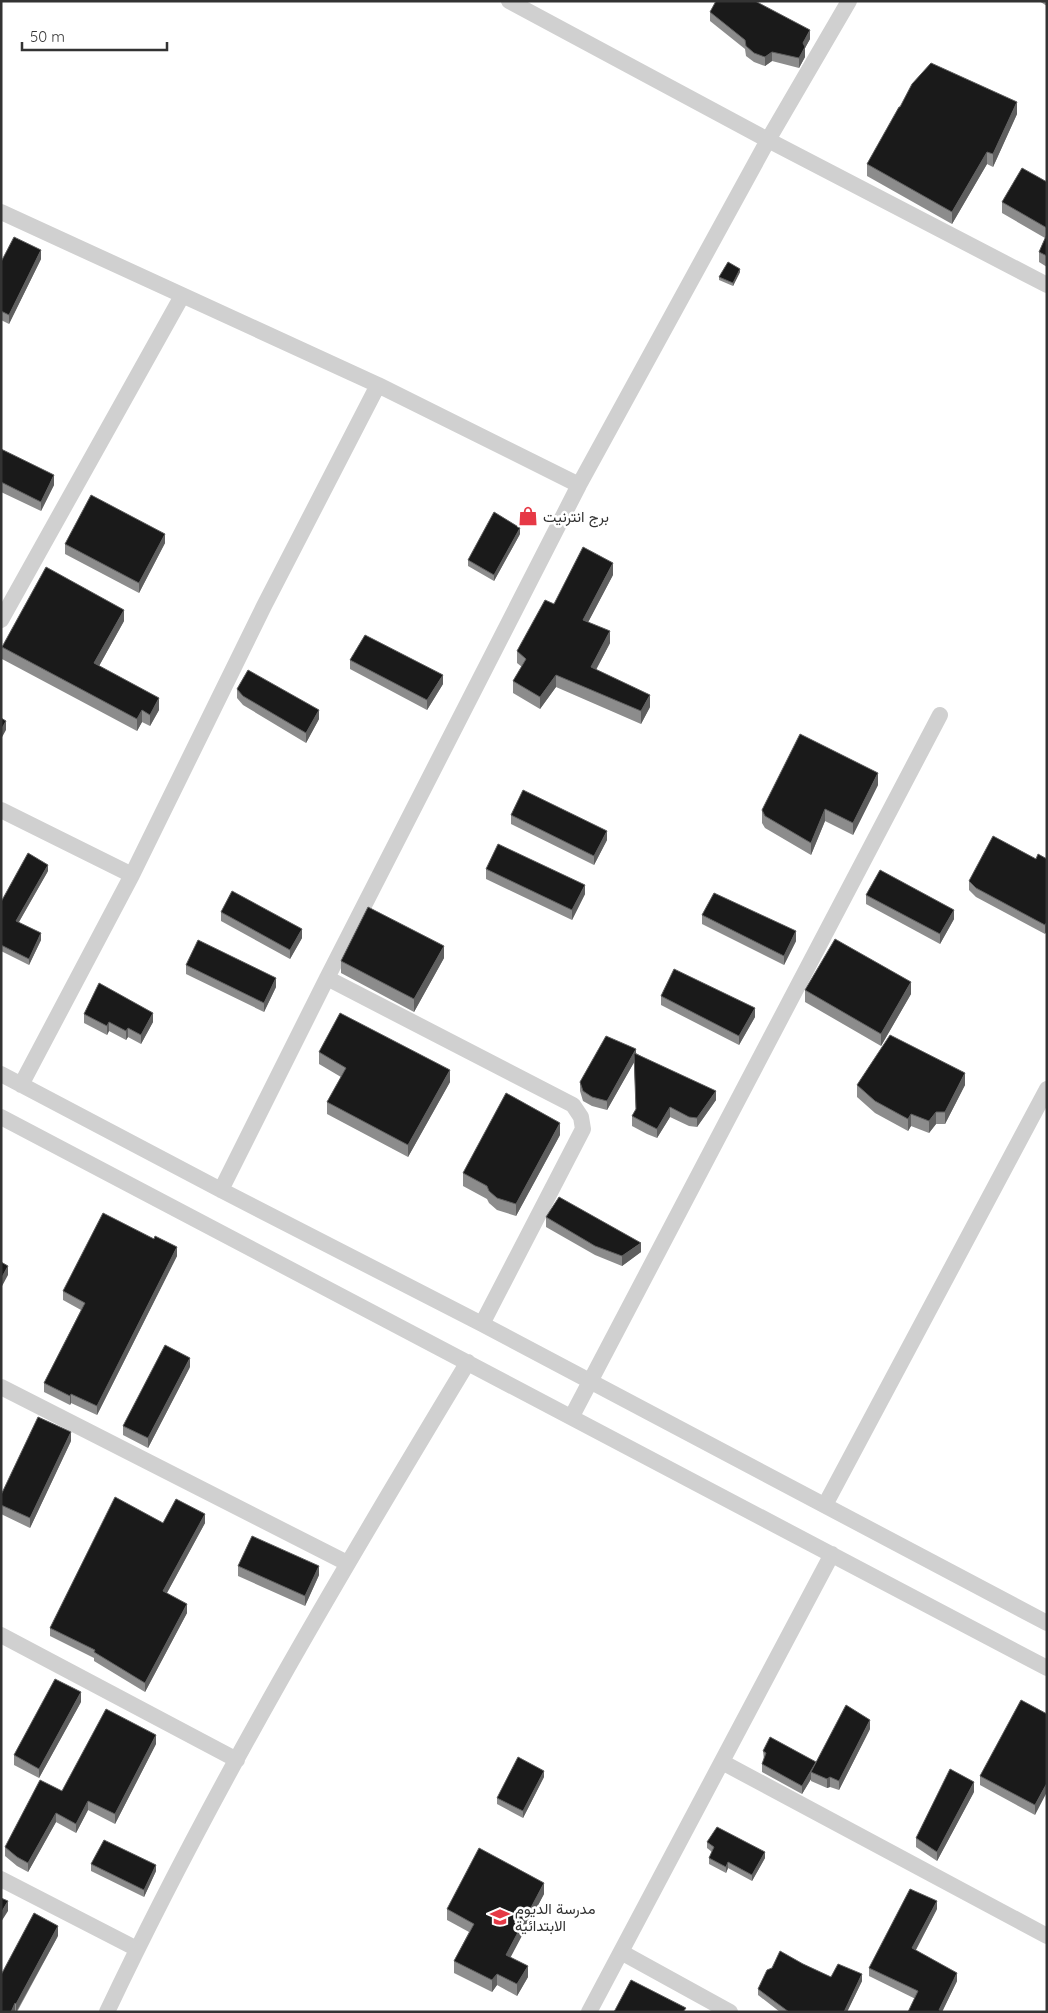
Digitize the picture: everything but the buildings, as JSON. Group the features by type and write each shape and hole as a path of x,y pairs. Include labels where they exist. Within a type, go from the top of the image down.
{"street":[{"path":"508,1 768,140 1047,285"},
{"path":"221,1190 579,485 768,140 848,1"},
{"path":"1,212 378,385 579,485"},
{"path":"1,620 182,296"},
{"path":"21,1085 132,875 264,606 378,385"},
{"path":"572,1416 940,715"},
{"path":"1,810 132,875"},
{"path":"327,978 573,1104 581,1117 583,1129 482,1324"},
{"path":"1,1074 482,1324 1047,1623"},
{"path":"825,1505 1047,1089"},
{"path":"1,1117 572,1416 1047,1668"},
{"path":"107,2012 137,1949 267,1702 347,1563 468,1362"},
{"path":"1,1387 347,1563"},
{"path":"589,2012 832,1554"},
{"path":"1,1635 236,1760"},
{"path":"722,1762 1047,1936"},
{"path":"1,1879 137,1949"},
{"path":"621,1952 730,2012"}],"place":[{"name":"برج انترنيت","path":"528,516"},
{"name":"مدرسة الديوم الابتدائية","path":"500,1917"}]}
